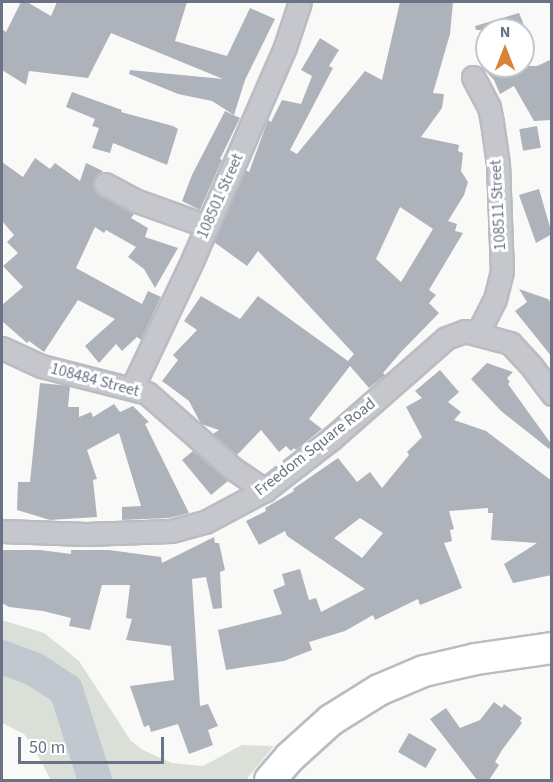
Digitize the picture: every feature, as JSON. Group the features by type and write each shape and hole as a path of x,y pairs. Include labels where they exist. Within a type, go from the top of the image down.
{"street":[{"name":"108501 Street","path":"132,388 207,226 293,28 300,2"},
{"name":"108511 Street","path":"473,77 489,107 492,122 498,164 502,271 495,299 478,333"},
{"path":"105,184 137,201 207,226"},
{"name":"Freedom Square Road","path":"2,531 86,534 177,530 205,522 265,490 330,439 446,338 465,331 510,344 532,367 552,394"},
{"name":"108484 Street","path":"2,348 41,366 132,388 156,400 232,468 265,490"},
{"path":"270,780 290,757 331,720 379,690 434,669 476,659 552,648"}],"shaded area":[{"path":"2,620 44,633 79,661 131,741 143,750 172,763 203,766 242,745 274,746 246,780 51,780 24,734 2,723"}],"building":[{"path":"21,2 27,2 51,16 57,2 187,2 175,41 227,56 250,8 275,19 245,80 234,115 212,101 178,94 129,74 130,70 223,79 111,33 88,78 29,71 26,85 2,70 2,29 6,32"},
{"path":"400,2 453,2 450,34 433,93 444,94 442,108 421,137 459,145 458,151 463,153 461,171 468,182 464,195 448,221 457,224 455,231 463,233 429,290 436,295 429,303 439,313 401,352 383,373 385,375 369,388 350,366 309,419 322,429 296,450 294,448 291,451 286,446 279,452 261,430 237,455 213,434 219,430 201,424 189,401 162,381 178,360 173,355 197,330 184,321 201,296 240,319 258,296 348,361 354,354 258,251 247,266 214,242 245,170 249,172 268,120 271,122 282,100 301,104 312,76 301,70 320,38 339,50 329,66 333,68 290,150 297,154 365,71 382,80","holes":["400,207 433,229 401,282 376,259"]},
{"path":"519,13 521,18 502,18"},
{"path":"552,59 552,120 534,121 514,86 500,94 492,78 535,78 535,66"},
{"path":"72,92 122,110 121,112 178,129 167,165 113,143 110,153 92,148 99,128 92,126 95,119 66,107"},
{"path":"225,111 240,118 220,159 222,160 200,210 182,201 192,175"},
{"path":"537,126 541,148 523,151 519,129"},
{"path":"35,158 50,169 55,163 80,181 86,163 103,171 94,179 95,191 134,214 131,218 148,228 145,237 178,248 155,288 144,269 128,257 136,247 106,230 104,233 95,227 76,268 142,304 148,291 161,297 141,340 137,337 122,351 116,344 99,363 85,346 115,319 78,300 44,352 29,341 27,343 2,321 2,305 23,287 3,266 18,253 7,242 14,235 2,221 2,162 23,177"},
{"path":"539,189 552,234 536,243 519,195"},
{"path":"519,289 548,299 552,304 552,357 515,311 527,302"},
{"path":"487,363 513,372 507,378 510,382 508,384 552,445 549,449 501,411 471,379"},
{"path":"440,370 459,392 448,402 461,412 454,420 486,431 552,481 552,575 513,583 504,564 537,543 491,540 493,513 488,513 488,508 449,511 454,529 450,530 452,541 444,543 462,588 420,605 418,599 375,620 373,615 345,631 309,642 312,650 284,661 226,670 218,630 282,614 273,590 285,585 282,574 300,569 309,600 316,598 321,612 365,589 287,536 285,531 259,545 246,521 266,511 265,508 294,491 293,489 338,458 357,482 370,472 382,488 409,455 407,452 422,437 406,407 422,398 415,391","holes":["360,518 383,533 362,558 334,538"]},
{"path":"40,383 70,386 68,407 79,407 79,417 91,412 93,417 114,404 120,412 133,406 149,422 145,424 189,513 169,518 122,520 122,507 141,506 119,433 87,450 97,479 93,480 97,517 50,520 17,510 18,482 30,482"},
{"path":"193,451 228,481 211,495 182,460"},
{"path":"214,537 215,543 219,543 225,570 220,572 222,608 213,609 206,577 192,579 200,706 208,704 218,726 208,730 213,745 189,754 178,724 151,732 149,725 144,727 130,686 174,680 171,646 126,640 132,619 126,618 130,585 102,585 90,630 69,626 71,618 43,611 9,607 2,603 2,550 40,550 71,554 71,550 109,550 161,557 162,563"},
{"path":"494,702 502,708 504,704 522,718 520,721 522,723 495,762 499,765 489,780 477,780 430,719 446,708 460,728 480,720"},
{"path":"409,733 437,749 426,768 398,752"}],"waterway":[{"path":"2,657 34,669 66,690 95,780"}]}
